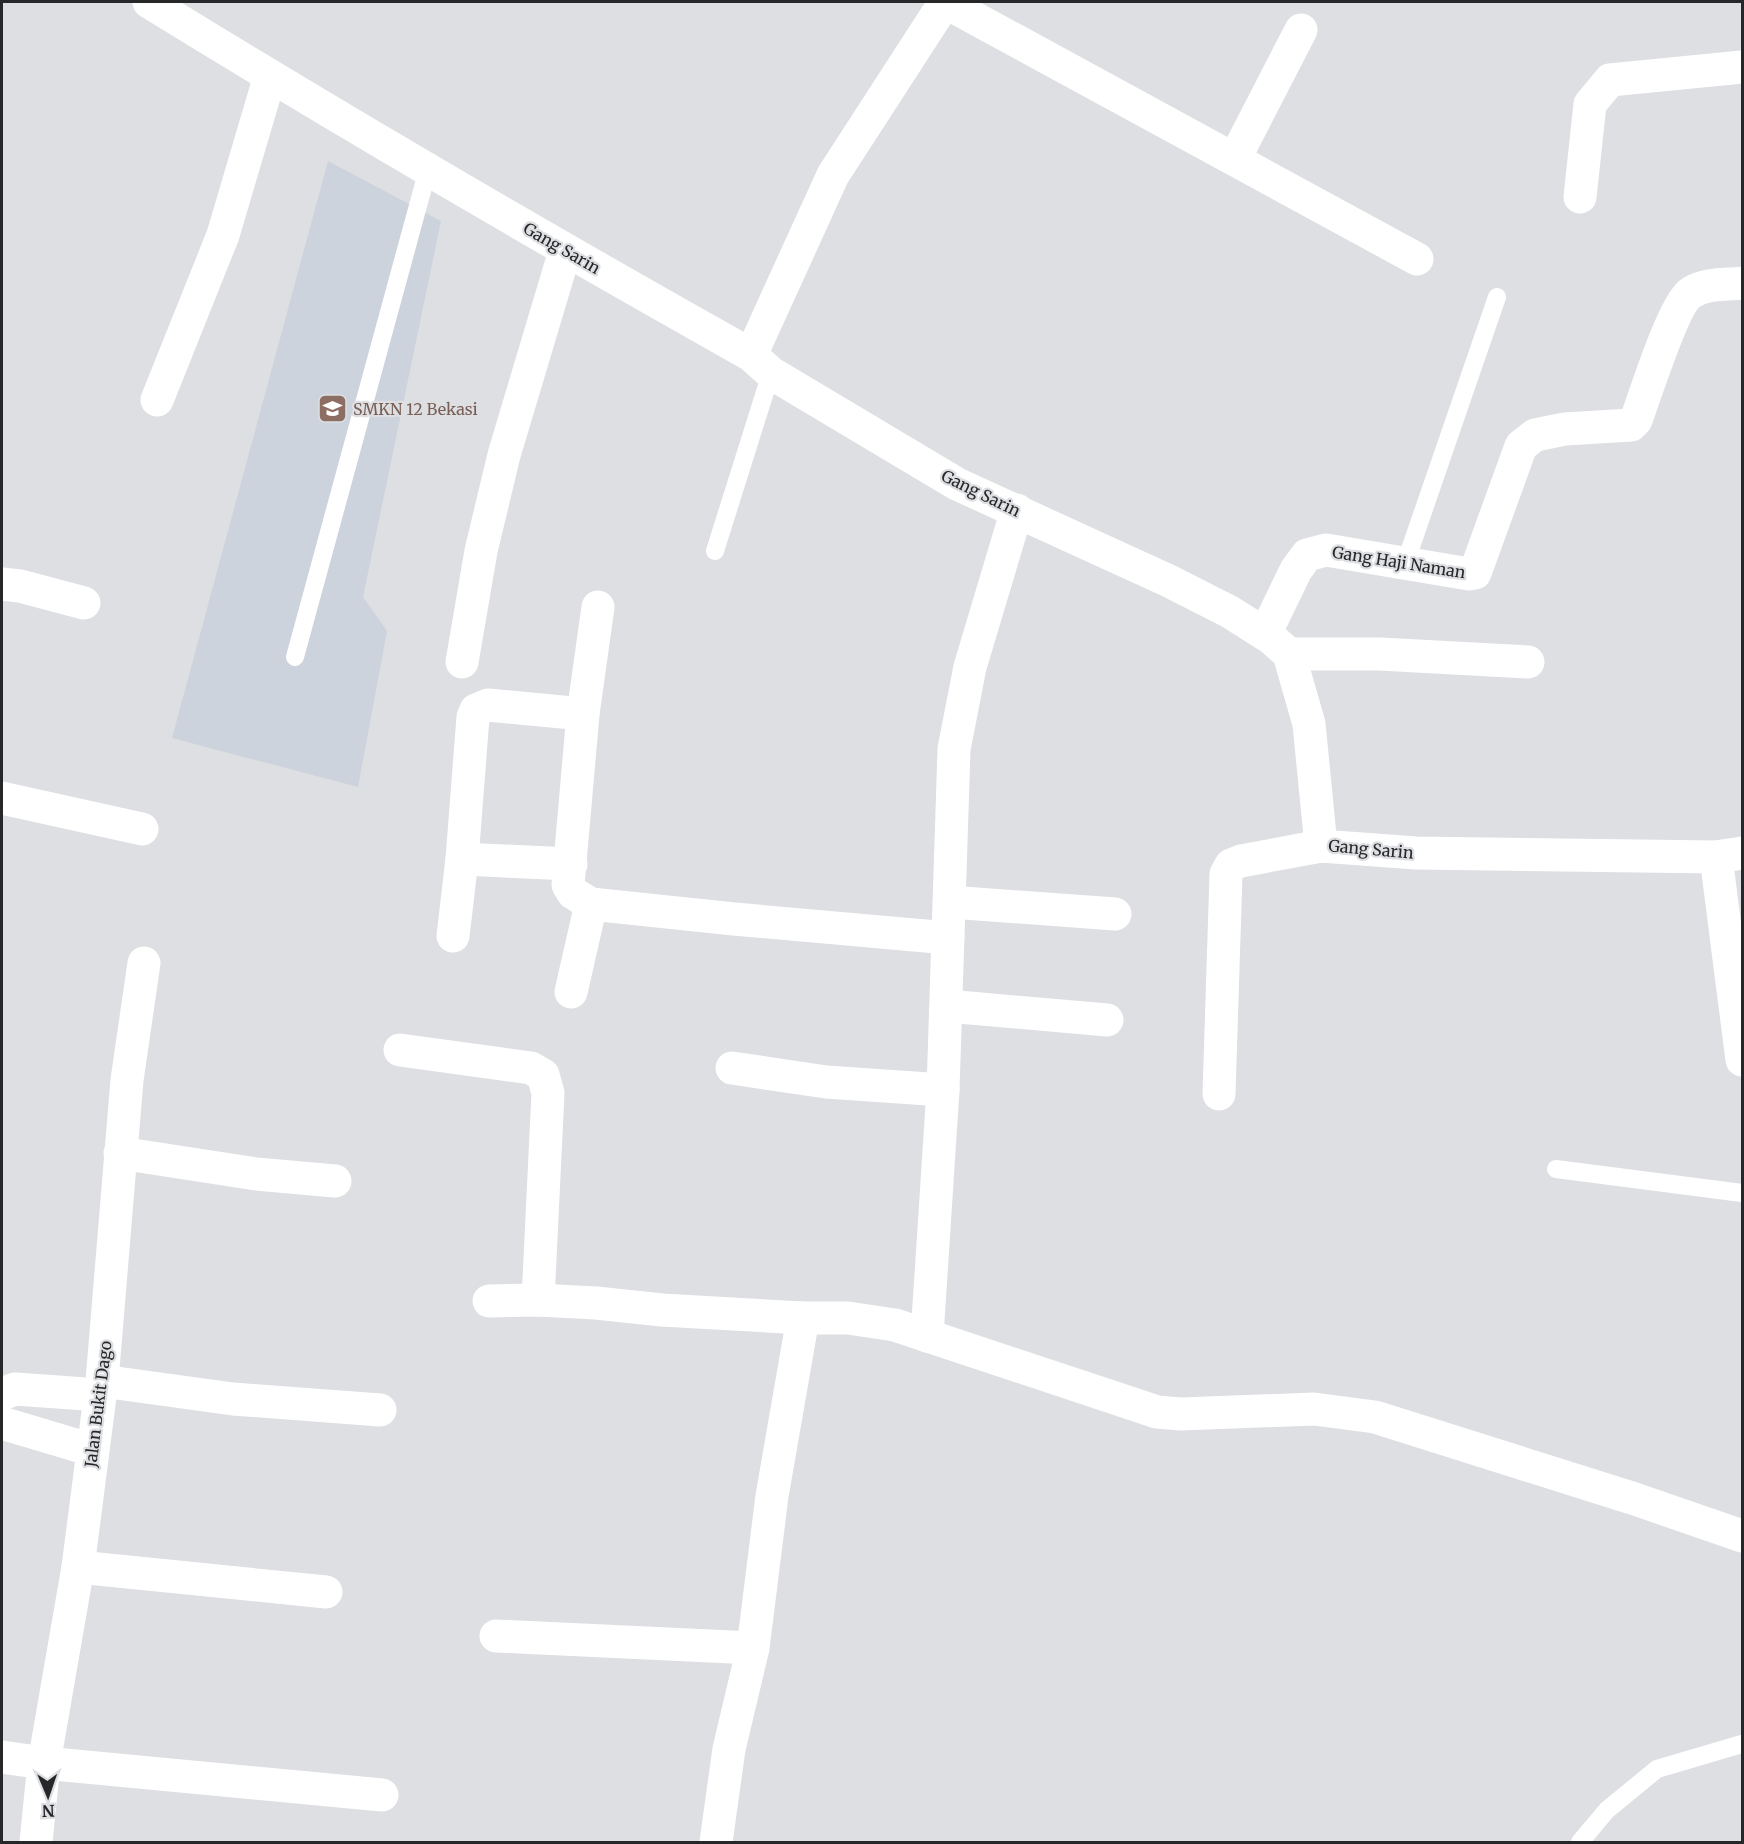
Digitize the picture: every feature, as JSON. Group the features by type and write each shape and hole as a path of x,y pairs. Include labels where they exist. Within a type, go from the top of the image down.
{"street":[{"name":"Gang Sarin","path":"149,2 565,251 761,364 957,484 1169,581 1230,612 1277,644 1309,724 1321,846 1416,853 1729,855"},
{"path":"761,364 833,175 945,2 1417,259"},
{"path":"1235,158 1301,30"},
{"path":"1580,198 1590,104 1610,80 1743,67"},
{"path":"157,400 223,235 270,76"},
{"path":"462,662 481,551 504,454 565,251"},
{"name":"Gang Haji Naman","path":"1277,644 1296,570 1307,555 1326,550 1469,574 1475,573 1521,446 1535,435 1565,429 1631,425 1636,420 1677,311 1690,292 1708,286 1743,284"},
{"path":"927,1336 947,1006 954,748 970,667 1017,510"},
{"path":"2,584 20,586 84,603"},
{"path":"598,607 584,714 568,885 573,893 591,904 734,920 948,938"},
{"path":"1277,644 1380,654 1528,662"},
{"path":"453,936 462,859 473,717 476,710 488,705 584,714"},
{"path":"2,798 142,829"},
{"path":"1219,1094 1226,874 1231,865 1241,861 1321,846"},
{"path":"1729,855 1743,1060"},
{"path":"462,859 571,864"},
{"path":"950,902 1115,914"},
{"path":"571,992 591,904"},
{"name":"Jalan Bukit Dago","path":"36,1842 44,1763 78,1567 101,1388 127,1080 144,963"},
{"path":"947,1006 1107,1020"},
{"path":"400,1050 531,1068 543,1075 548,1093 538,1300"},
{"path":"732,1068 826,1082 943,1090"},
{"path":"120,1153 256,1173 335,1181"},
{"path":"489,1300 538,1300 803,1318 848,1318 895,1325 1156,1412 1181,1414 1314,1409 1375,1417 1635,1499 1743,1536"},
{"path":"716,1842 729,1749 753,1648 772,1496 803,1318"},
{"path":"2,1394 15,1389 101,1388 380,1410"},
{"path":"2,1423 92,1450"},
{"path":"78,1567 326,1592"},
{"path":"496,1636 753,1648"},
{"path":"2,1757 382,1795"}],"lane":[{"path":"295,657 428,169"},
{"path":"1405,564 1497,297"},
{"path":"715,551 761,364"},
{"path":"1556,1169 1743,1193"},
{"path":"1580,1842 1607,1810 1657,1769 1743,1744"}],"shaded area":[{"name":"SMKN 12 Bekasi","path":"328,161 441,221 363,597 387,631 358,787 172,738"}],"place":[{"name":"SMKN 12 Bekasi","path":"332,409"}]}
